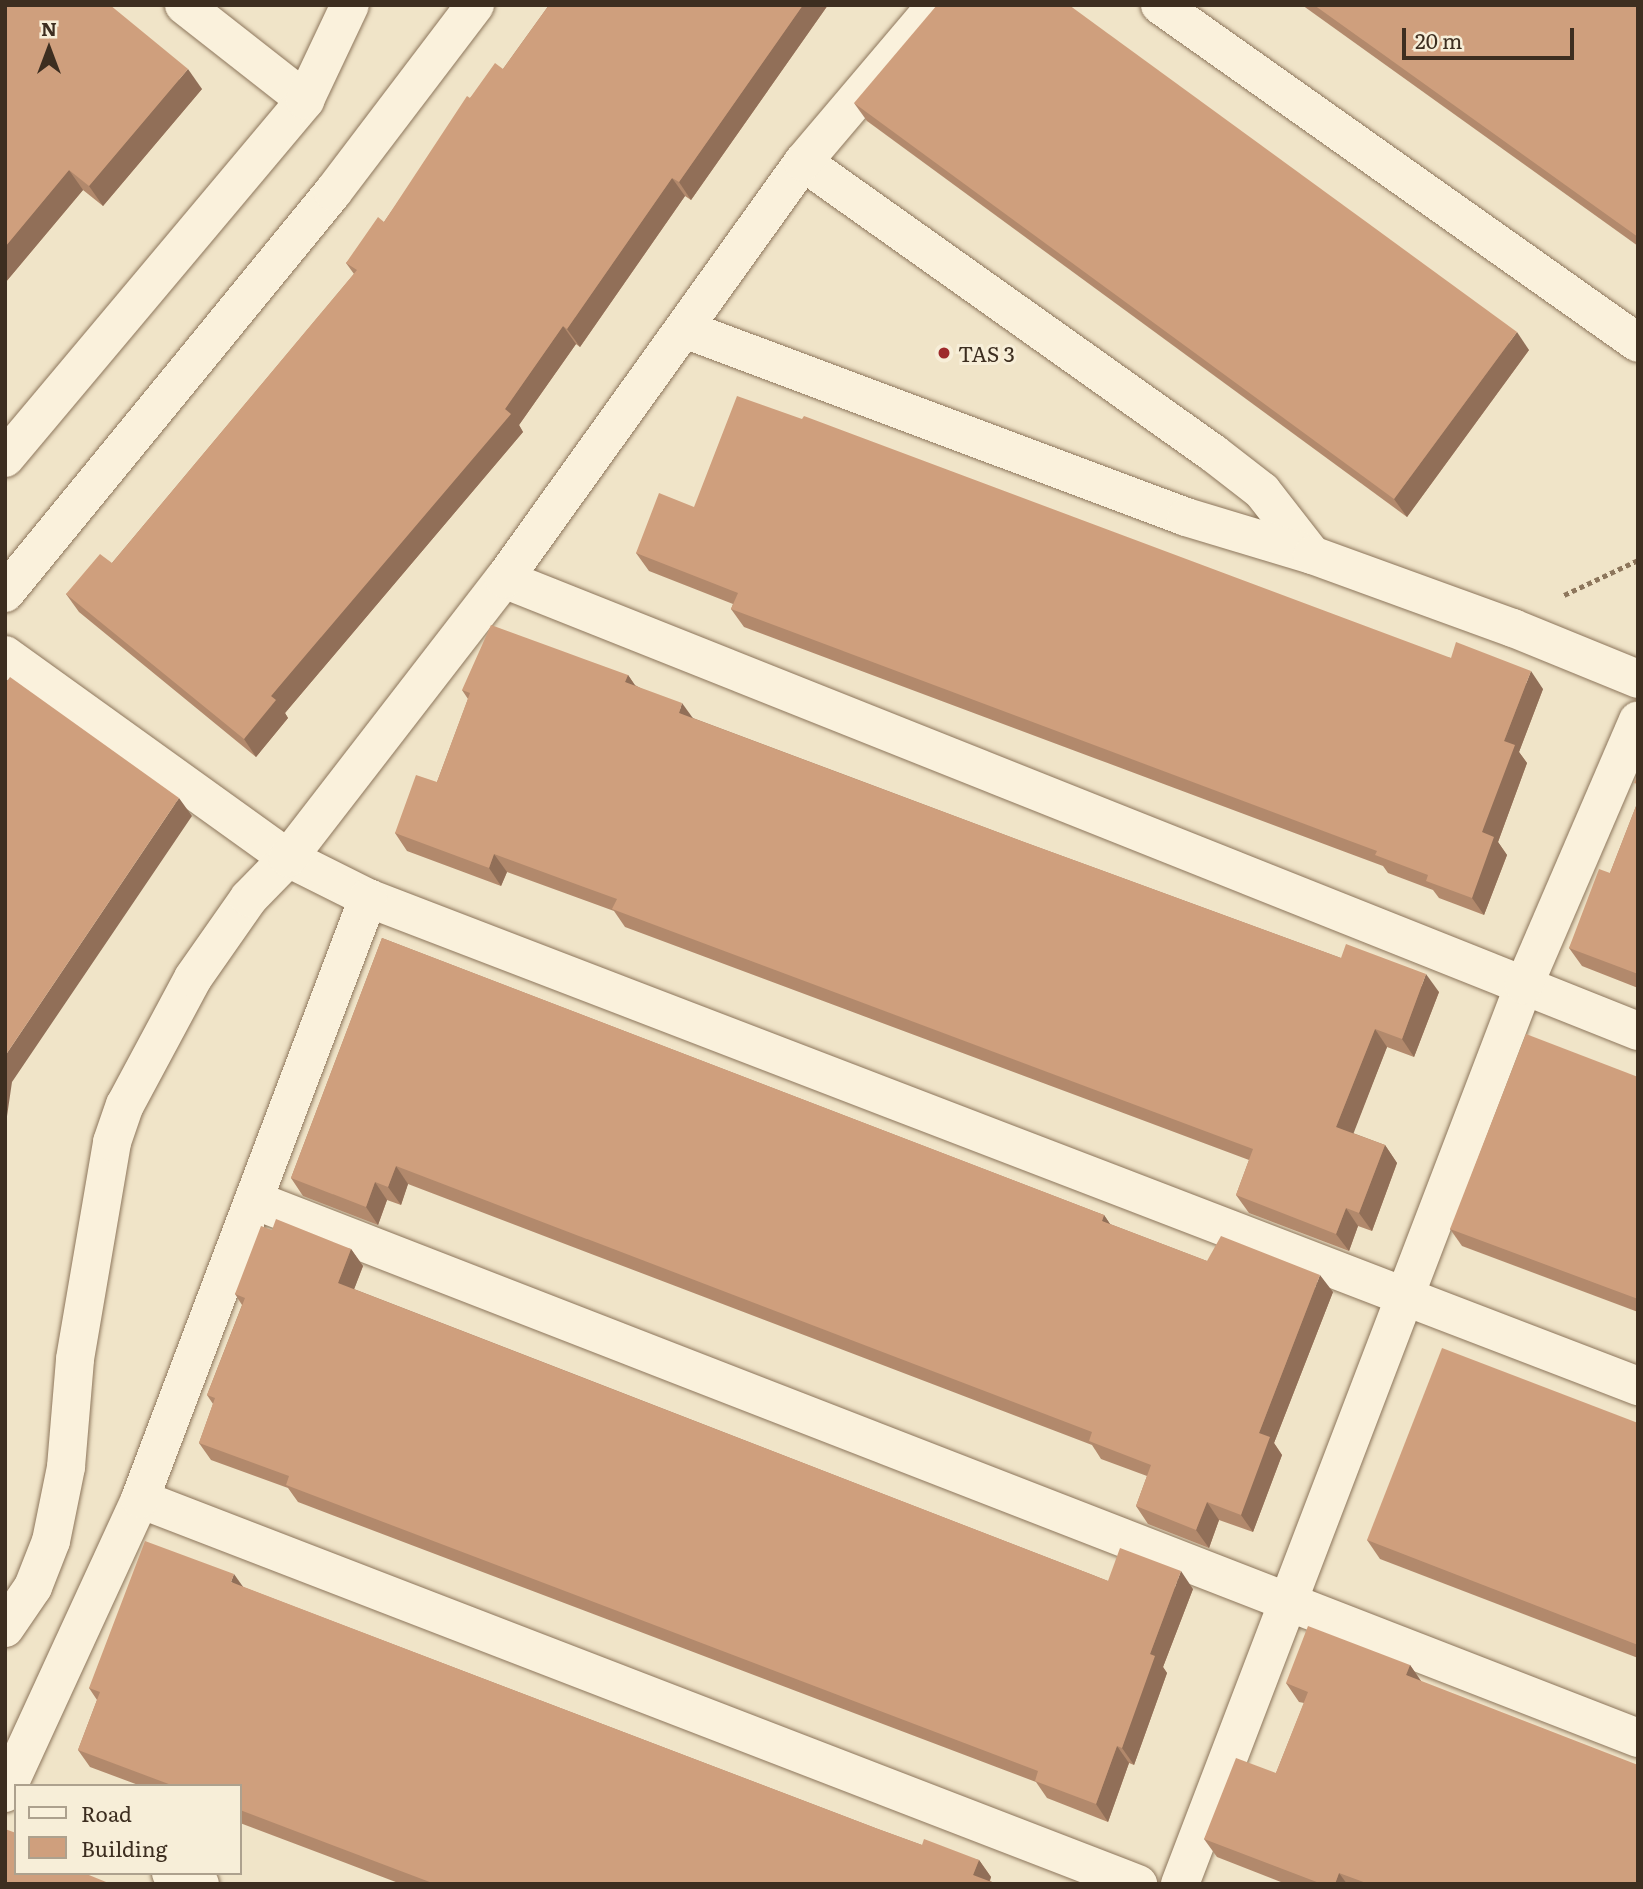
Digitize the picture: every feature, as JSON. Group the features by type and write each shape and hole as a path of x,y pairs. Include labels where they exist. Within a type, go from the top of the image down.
{"street":[{"path":"184,5 305,100"},
{"path":"5,458 305,100 350,5"},
{"path":"5,593 333,192 475,5"},
{"path":"5,1628 33,1587 51,1541 66,1467 75,1359 105,1183 125,1105 193,978 249,898 288,858 504,579 687,330 803,163 936,5"},
{"path":"1160,5 1638,344"},
{"path":"803,163 1213,453 1262,491 1312,555"},
{"path":"687,330 1186,517 1312,555 1513,628 1638,679"},
{"path":"504,579 1638,1031"},
{"path":"5,655 288,858 368,898 1638,1386"},
{"path":"1180,1884 1290,1604 1402,1295 1524,985 1638,720"},
{"path":"5,1793 140,1499 368,898"},
{"path":"254,1200 1638,1738"},
{"path":"140,1499 1138,1884"},
{"path":"176,1875 200,1884"}],"path":[{"path":"1513,628 1569,592 1638,560"}],"building":[{"path":"5,5 110,5 188,69 89,186 69,170 5,247"},
{"path":"549,5 803,5 679,182 672,178 567,329 563,326 505,409 511,414 271,696 276,700 244,739 66,594 100,554 112,563 357,270 346,263 378,217 384,222 467,96 470,98 495,63 503,69"},
{"path":"937,5 1069,5 1517,332 1394,499 854,103"},
{"path":"1314,5 1638,5 1638,237"},
{"path":"737,396 802,419 804,416 1451,658 1456,642 1531,671 1504,741 1515,745 1482,832 1494,837 1472,898 1426,881 1428,875 1375,855 1377,851 731,609 738,593 636,553 659,493 694,507"},
{"path":"491,625 628,675 625,682 682,703 679,713 1024,842 1341,958 1346,944 1426,974 1402,1039 1375,1029 1336,1127 1385,1145 1359,1213 1346,1208 1336,1234 1236,1195 1253,1149 612,909 617,899 494,854 489,868 395,833 416,775 437,782 470,693 462,690"},
{"path":"10,677 179,798 5,1056 5,684"},
{"path":"1638,801 1638,974 1569,948 1599,869 1610,873"},
{"path":"382,938 1104,1215 1102,1221 1207,1261 1221,1236 1320,1275 1259,1433 1270,1437 1241,1515 1207,1502 1196,1530 1136,1506 1151,1465 1089,1441 1092,1432 396,1166 388,1187 375,1182 366,1207 291,1178"},
{"path":"1526,1034 1638,1077 1638,1299 1450,1229"},
{"path":"276,1219 351,1249 338,1283 1108,1581 1120,1548 1181,1571 1150,1654 1155,1656 1122,1748 1117,1746 1096,1804 1035,1781 1038,1771 286,1485 289,1476 199,1443 215,1398 207,1395 245,1298 235,1294 261,1226 272,1230"},
{"path":"1442,1348 1638,1423 1638,1645 1367,1540"},
{"path":"145,1541 234,1574 231,1582 479,1677 878,1829 922,1845 924,1839 979,1860 973,1875 997,1884 435,1884 242,1811 242,1784 169,1784 78,1750 100,1692 89,1688"},
{"path":"1308,1626 1410,1665 1406,1675 1638,1765 1638,1884 1369,1884 1339,1873 1335,1884 1322,1884 1204,1839 1236,1758 1276,1773 1308,1692 1286,1683"},
{"path":"5,1829 14,1832 14,1875 89,1875 111,1884 5,1884"}],"place":[{"name":"TAS 3","path":"944,353"}]}
